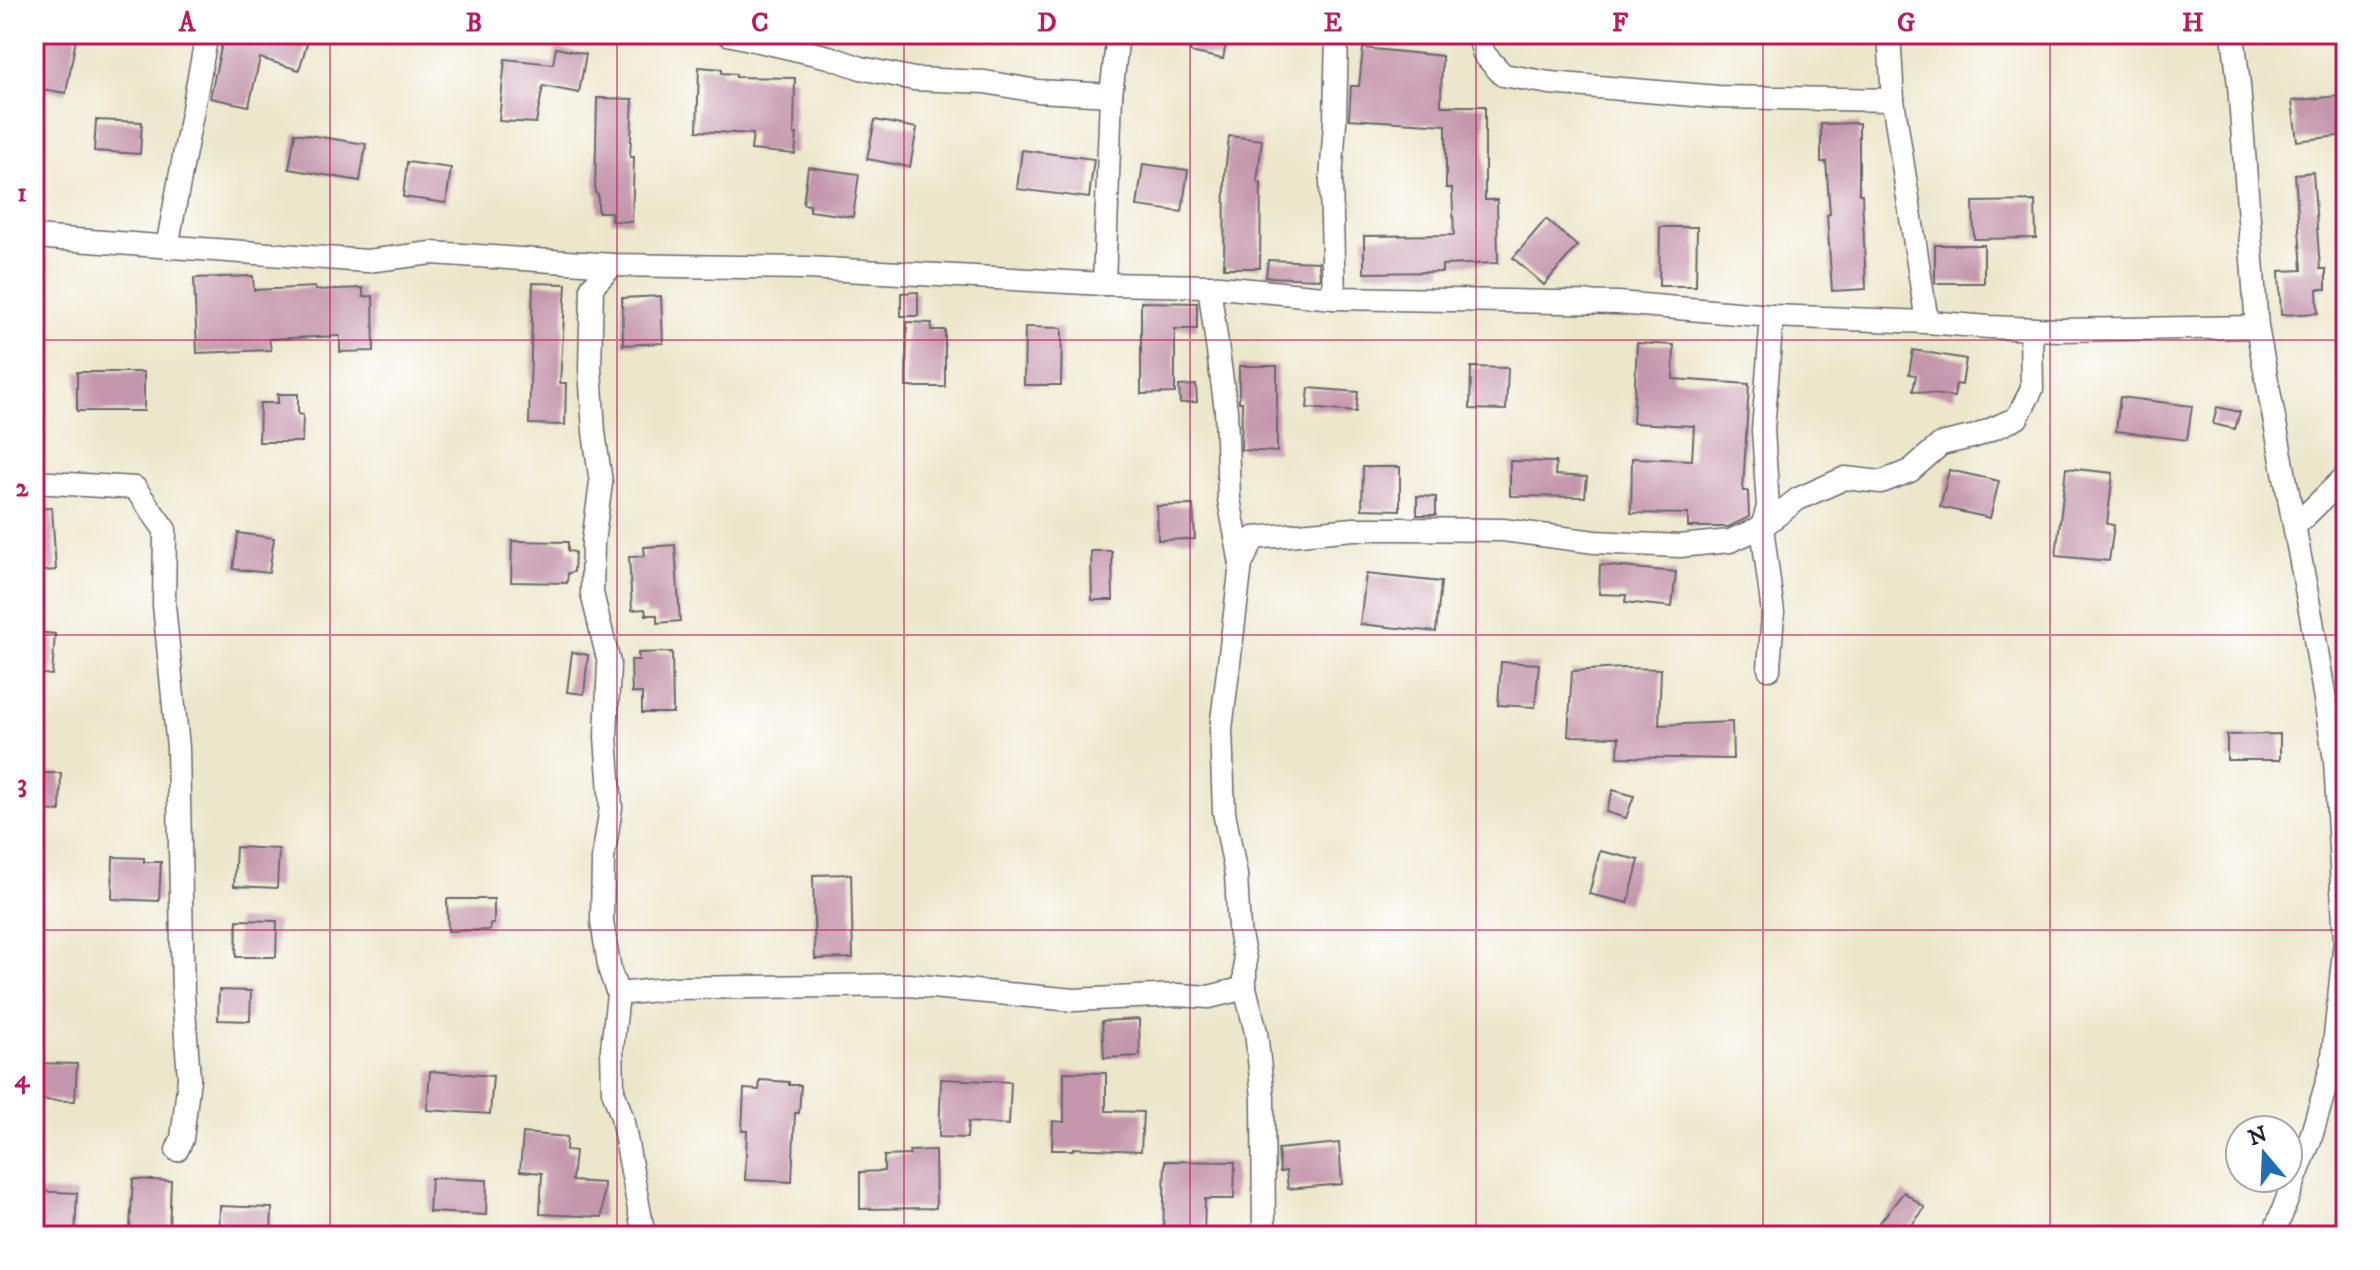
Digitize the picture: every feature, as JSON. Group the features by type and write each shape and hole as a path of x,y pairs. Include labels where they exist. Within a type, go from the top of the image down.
{"street":[{"path":"167,247 207,34"},
{"path":"728,34 914,79 985,82 1037,91 1111,95"},
{"path":"1104,284 1111,95 1118,34"},
{"path":"1334,298 1331,180 1337,34"},
{"path":"1478,34 1484,54 1503,75 1550,83 1718,97 1893,100"},
{"path":"1889,34 1893,100 1927,322"},
{"path":"2233,34 2257,327 2335,760 2345,941 2339,1064 2273,1236"},
{"path":"34,237 367,261 432,253 613,265 807,268 1104,284 1209,286 1334,298 1618,303 1772,316 2031,329 2257,327"},
{"path":"613,265 592,287 590,368 601,483 593,542 592,593 609,663 606,737 611,807 603,859 602,922 610,971 618,994 612,1049 613,1091 622,1117 644,1236"},
{"path":"1209,286 1226,410 1229,499 1241,564 1221,729 1224,812 1236,875 1245,988 1256,1032 1263,1097 1264,1236"},
{"path":"1769,669 1773,613 1762,527 1768,507 1763,430 1772,316"},
{"path":"1241,564 1254,538 1354,529 1503,530 1595,542 1680,546 1730,541 1762,527 1798,499 1845,478 1881,482 1910,471 1941,444 1976,436 2017,418 2032,389 2031,329"},
{"path":"2295,526 2346,476"},
{"path":"34,482 135,488 165,530 164,605 178,748 183,995 189,1078 182,1139 177,1150"},
{"path":"618,994 675,988 909,985 1074,1000 1178,995 1209,997 1245,988"}],"building":[{"path":"38,34 77,34 66,93 34,88"},
{"path":"224,34 310,34 299,70 260,58 249,106 210,98"},
{"path":"1193,34 1228,34 1223,59 1190,52"},
{"path":"556,48 586,54 579,93 543,86 536,123 499,121 505,59 553,64"},
{"path":"1363,48 1442,56 1441,106 1485,106 1485,200 1497,200 1498,263 1442,265 1442,272 1364,273 1364,236 1454,235 1452,188 1446,188 1446,125 1349,119 1351,86 1359,86"},
{"path":"699,67 722,69 722,73 736,74 736,77 795,78 795,154 751,150 753,134 697,131"},
{"path":"2346,95 2346,135 2297,141 2292,101"},
{"path":"597,98 633,99 630,157 634,157 632,222 611,221 611,212 598,212 598,194 595,193"},
{"path":"96,120 142,122 140,154 94,151"},
{"path":"875,120 917,128 910,167 867,159"},
{"path":"1859,123 1859,194 1862,194 1866,289 1832,291 1827,215 1830,214 1826,162 1821,162 1821,124"},
{"path":"295,133 366,144 360,181 289,169"},
{"path":"1229,136 1262,140 1257,183 1261,183 1260,268 1224,268 1225,173"},
{"path":"1022,150 1094,159 1089,198 1017,189"},
{"path":"407,162 451,168 446,203 403,197"},
{"path":"1143,164 1188,170 1182,212 1137,206"},
{"path":"808,167 859,174 853,217 810,211 810,205 803,204"},
{"path":"2313,172 2320,269 2326,269 2326,289 2317,289 2318,313 2281,315 2279,271 2302,270 2295,174"},
{"path":"2035,201 2036,238 1974,239 1973,202"},
{"path":"1546,219 1577,246 1544,285 1513,258"},
{"path":"1660,227 1697,227 1696,286 1659,286"},
{"path":"1935,245 1984,245 1984,283 1935,283"},
{"path":"1268,260 1319,262 1320,279 1266,277"},
{"path":"253,276 254,290 363,288 363,297 373,296 374,351 340,352 340,336 269,339 271,350 197,353 194,278"},
{"path":"533,283 566,284 560,383 566,383 565,425 529,424"},
{"path":"918,292 918,316 901,316 901,293"},
{"path":"661,296 663,343 623,345 622,298"},
{"path":"1141,302 1197,303 1197,329 1175,329 1175,393 1141,394"},
{"path":"907,322 932,323 931,330 945,330 945,387 906,387"},
{"path":"1025,327 1062,328 1061,385 1024,385"},
{"path":"1637,343 1674,345 1673,379 1749,384 1743,491 1748,491 1749,517 1728,527 1688,527 1688,514 1631,513 1632,458 1692,460 1694,426 1633,423"},
{"path":"1913,350 1966,359 1962,385 1956,384 1954,397 1913,391 1916,375 1909,374"},
{"path":"1239,366 1277,366 1277,452 1241,450"},
{"path":"1471,367 1508,368 1506,410 1470,409"},
{"path":"77,372 144,372 144,411 77,411"},
{"path":"1196,385 1197,402 1180,403 1179,386"},
{"path":"1309,388 1358,392 1356,412 1307,408"},
{"path":"278,394 298,394 298,414 303,415 302,442 259,442 260,403 278,403"},
{"path":"2120,397 2192,406 2187,440 2116,431"},
{"path":"2217,407 2240,412 2235,429 2213,424"},
{"path":"1510,461 1556,462 1555,475 1587,477 1585,497 1510,496"},
{"path":"1363,467 1400,467 1400,510 1362,509"},
{"path":"2066,468 2113,473 2107,524 2114,525 2109,561 2056,556"},
{"path":"1949,470 1999,481 1990,518 1940,507"},
{"path":"1417,496 1436,497 1436,515 1417,515"},
{"path":"1193,505 1195,539 1158,540 1157,506"},
{"path":"52,508 56,570 34,572 34,509"},
{"path":"238,533 274,538 269,573 233,569"},
{"path":"512,541 568,542 568,551 575,552 574,572 568,573 567,583 511,582"},
{"path":"675,545 680,621 657,623 657,615 646,615 645,609 632,610 629,557 645,556 644,547"},
{"path":"1091,551 1112,551 1113,600 1092,600"},
{"path":"1600,565 1676,572 1672,607 1625,602 1626,595 1599,594"},
{"path":"1366,574 1441,582 1436,632 1360,624"},
{"path":"34,632 55,634 52,675 34,673"},
{"path":"572,652 588,655 584,694 567,692"},
{"path":"672,652 673,713 642,713 642,693 632,693 631,660 639,660 638,653"},
{"path":"1501,662 1539,664 1535,707 1498,705"},
{"path":"1661,669 1659,725 1732,722 1733,759 1618,757 1619,737 1568,736 1572,671"},
{"path":"2280,734 2280,760 2227,760 2227,735"},
{"path":"34,773 61,773 60,811 34,810"},
{"path":"1613,790 1634,796 1626,818 1606,812"},
{"path":"236,847 279,849 277,888 234,886"},
{"path":"1600,851 1639,860 1628,903 1589,894"},
{"path":"113,857 161,862 159,901 112,899"},
{"path":"851,874 853,958 815,959 813,875"},
{"path":"447,899 494,899 494,924 490,924 490,930 448,931"},
{"path":"237,920 277,921 276,957 236,957"},
{"path":"219,990 251,991 250,1021 218,1020"},
{"path":"1139,1019 1140,1056 1104,1058 1102,1021"},
{"path":"34,1063 77,1064 75,1101 34,1100"},
{"path":"430,1071 493,1076 490,1114 427,1110"},
{"path":"1064,1072 1106,1073 1106,1111 1143,1112 1141,1151 1052,1150 1053,1121 1064,1122"},
{"path":"941,1079 1011,1082 1009,1125 968,1122 967,1138 939,1137"},
{"path":"760,1080 801,1085 799,1113 795,1113 792,1182 745,1180 747,1131 742,1131 744,1089 759,1090"},
{"path":"523,1133 567,1137 566,1150 575,1151 572,1181 604,1183 602,1217 540,1214 542,1173 520,1171"},
{"path":"1339,1143 1342,1184 1288,1189 1286,1171 1280,1172 1278,1149"},
{"path":"935,1150 936,1208 860,1209 860,1172 884,1171 884,1156"},
{"path":"1165,1161 1235,1162 1234,1199 1205,1199 1204,1236 1163,1236"},
{"path":"431,1178 487,1180 486,1215 429,1212"},
{"path":"133,1179 171,1181 169,1231 130,1229"},
{"path":"34,1191 77,1193 75,1236 34,1235"},
{"path":"1904,1192 1925,1208 1903,1236 1869,1236"},
{"path":"220,1206 272,1208 271,1236 219,1236"}]}
